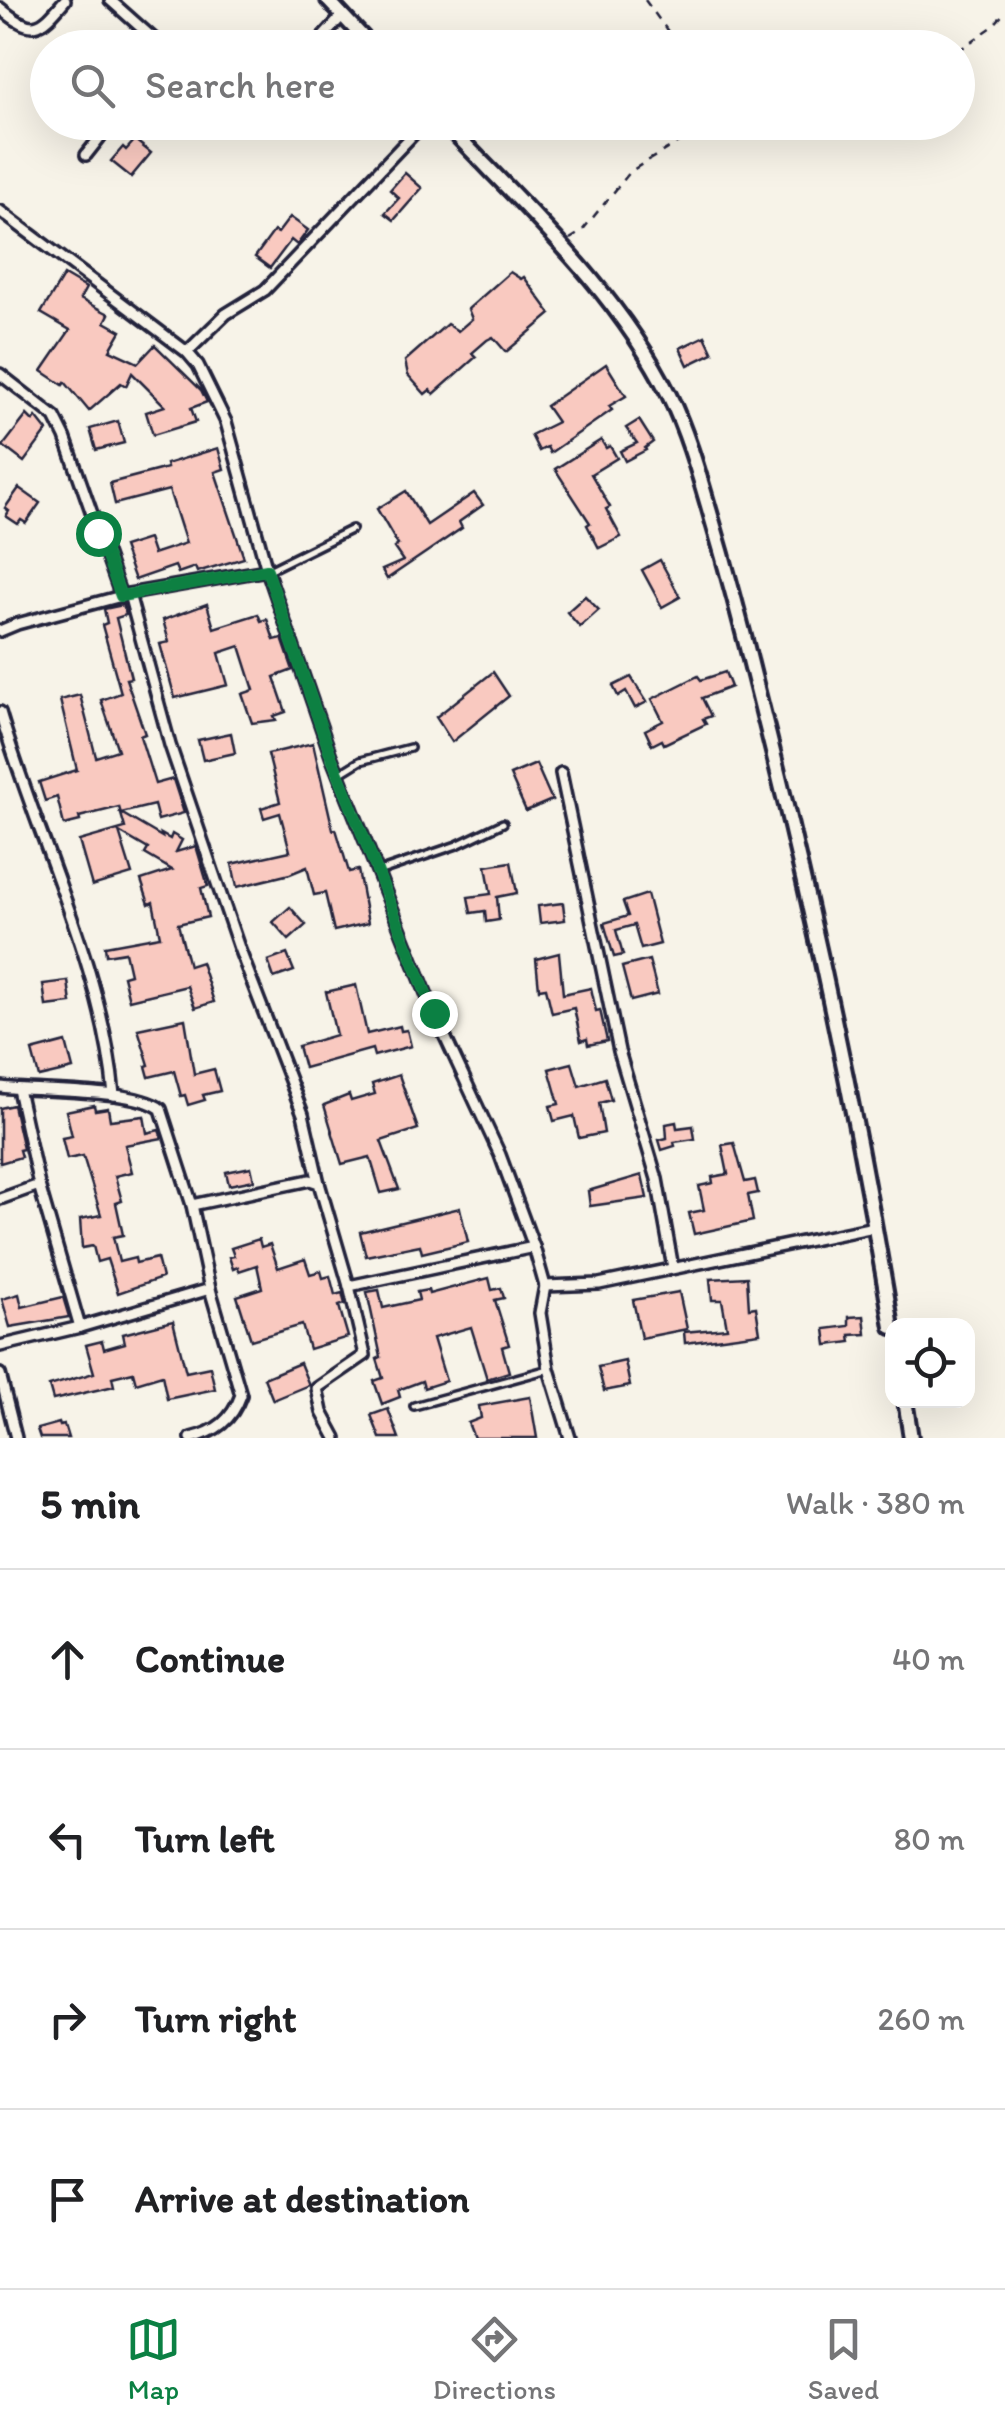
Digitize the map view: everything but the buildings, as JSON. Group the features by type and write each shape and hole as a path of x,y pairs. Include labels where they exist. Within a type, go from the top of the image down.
{"main road":[{"path":"328,0 356,30"},
{"path":"461,140 607,299 669,394 690,444 732,588 778,772 840,1047 890,1318"},
{"path":"906,1408 911,1438"}],"street":[{"path":"0,8 18,23 32,28 44,24 65,0"},
{"path":"110,0 144,30"},
{"path":"329,30 342,16"},
{"path":"86,154 97,140"},
{"path":"186,352 226,314 265,290 408,140"},
{"path":"0,211 186,352 198,366 226,422 267,570 338,774 434,1013 500,1154 534,1246 545,1286 540,1313 549,1369 570,1438"},
{"path":"0,374 55,417 125,595 170,745 239,948 302,1114 365,1355 317,1388 322,1412 336,1438"},
{"path":"0,632 16,624 125,595 267,570"},
{"path":"0,712 92,981 108,1046 114,1096"},
{"path":"562,772 619,1052 657,1179 672,1268"},
{"path":"0,1087 114,1096 152,1103 160,1109 192,1205 210,1289 241,1395 231,1416 208,1436 191,1438"},
{"path":"18,1089 80,1327"},
{"path":"192,1205 310,1180 319,1183"},
{"path":"0,1199 40,1184"},
{"path":"545,1286 599,1284 874,1227"},
{"path":"349,1286 534,1246"},
{"path":"0,1346 210,1289"},
{"path":"0,1374 16,1438"}],"lane":[{"path":"267,570 352,529"},
{"path":"338,774 360,761 410,748"},
{"path":"378,872 466,841 503,823"},
{"path":"414,1406 549,1369"}],"path":[{"path":"645,0 667,30"},
{"path":"975,39 1005,12"},
{"path":"561,246 581,232 632,171 681,140"}],"route":[{"path":"98,533 121,596 267,570 331,756 434,1013"}]}
